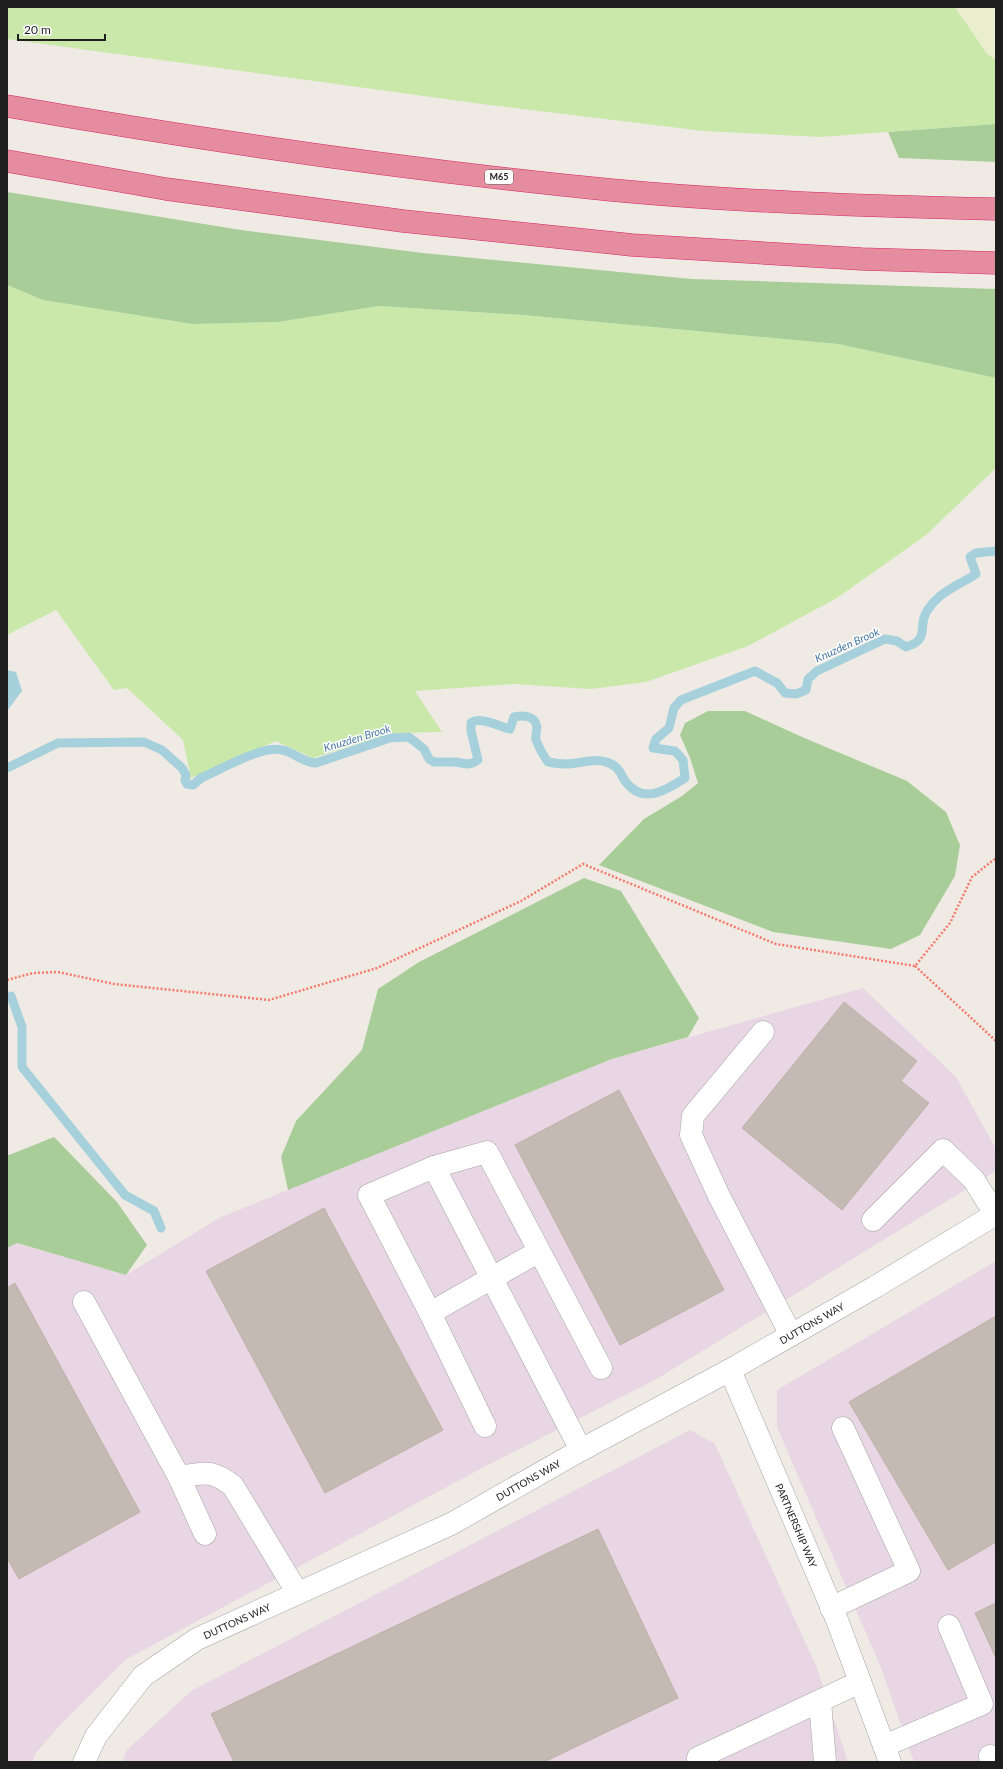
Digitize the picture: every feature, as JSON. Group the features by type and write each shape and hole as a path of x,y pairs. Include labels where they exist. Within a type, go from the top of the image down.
{"highway":[{"name":"M65","path":"7,106 162,133 384,164 614,190 840,205 996,209"},
{"path":"7,161 189,193 403,221 617,243 862,258 996,263"}],"street":[{"path":"763,1032 693,1116 691,1136 723,1203 791,1335"},
{"path":"873,1220 943,1150 974,1180 996,1214"},
{"path":"485,1426 430,1313 369,1195 434,1167 486,1152 538,1252 602,1368"},
{"path":"434,1167 581,1450"},
{"name":"DUTTONS WAY","path":"84,1762 96,1736 143,1676 197,1639 297,1592 451,1524 581,1450 730,1370 996,1214"},
{"path":"430,1313 538,1252"},
{"path":"84,1302 178,1477 204,1534"},
{"name":"PARTNERSHIP WAY","path":"730,1370 831,1608 887,1754"},
{"path":"831,1608 909,1571 843,1428"},
{"path":"178,1477 201,1473 218,1475 233,1486 297,1592"},
{"path":"887,1754 982,1704 949,1626"},
{"path":"698,1758 860,1682"},
{"path":"820,1701 825,1762"}],"path":[{"path":"915,966 950,923 972,877 996,858"},
{"path":"7,980 33,973 58,972 114,984 269,1000 377,968 521,901 583,864 776,944 915,966 996,1041"}],"shaded area":[{"path":"863,988 956,1077 996,1149 996,1171 655,1380 484,1467 125,1660 59,1726 35,1754 33,1762 7,1762 7,1248 16,1243 126,1275 219,1218 612,1059"},
{"path":"996,1261 996,1762 914,1762 881,1668 777,1427 777,1390"},
{"path":"690,1430 715,1444 817,1668 848,1762 122,1762 127,1750 191,1691"}],"green space":[{"path":"7,7 955,7 987,54 996,60 996,124 820,137 704,131 482,104 7,39"},
{"path":"955,7 996,7 996,60 987,54"},
{"path":"996,124 996,162 899,158 888,132"},
{"path":"7,192 241,230 423,253 692,279 996,289 996,378 838,344 523,315 379,306 278,322 192,324 43,300 7,285"},
{"path":"7,285 43,300 192,324 278,322 379,306 523,315 838,344 996,378 996,468 926,535 837,598 748,646 646,682 591,689 515,684 415,691 442,732 393,733 313,758 276,741 191,778 183,740 127,688 114,690 56,610 7,635"},
{"path":"708,711 745,711 802,737 907,781 946,812 960,845 955,876 920,935 891,949 773,932 599,865 644,819 682,796 698,783 690,758 680,735 685,723"},
{"path":"584,878 621,891 699,1018 688,1037 612,1059 288,1190 281,1157 296,1121 362,1050 378,989 419,962"},
{"path":"54,1137 117,1202 147,1245 126,1275 17,1243 7,1248 7,1154 9,1155"}],"water":[{"path":"7,670 16,672 22,691 7,711"}],"building":[{"path":"844,1002 917,1061 901,1081 929,1103 842,1210 742,1128"},
{"path":"619,1090 724,1290 620,1345 515,1145"},
{"path":"324,1208 443,1430 325,1493 206,1271"},
{"path":"15,1283 140,1512 19,1579 7,1558 7,1288"},
{"path":"996,1316 996,1542 948,1570 849,1402"},
{"path":"598,1529 678,1698 544,1762 234,1762 211,1714"},
{"path":"996,1603 996,1658 975,1613"}],"waterway":[{"name":"Knuzden Brook","path":"7,768 58,743 144,742 162,750 182,768 186,775 185,780 187,784 193,785 201,778 241,759 264,751 274,749 282,750 311,763 316,763 390,738 409,737 424,749 429,759 434,762 455,762 467,764 478,760 471,731 471,723 475,721 484,721 510,729 514,717 525,716 531,718 536,723 536,740 548,762 571,764 604,761 617,768 625,781 632,788 647,794 654,793 662,791 685,778 683,760 675,751 653,748 656,739 669,728 674,708 681,700 755,671 777,683 785,693 796,694 806,690 808,679 817,671 885,639 897,641 906,647 914,644 921,636 924,617 932,604 943,593 976,574 970,557 976,553 996,551"},
{"path":"11,996 22,1027 22,1067 125,1195 154,1211 161,1228"}]}
